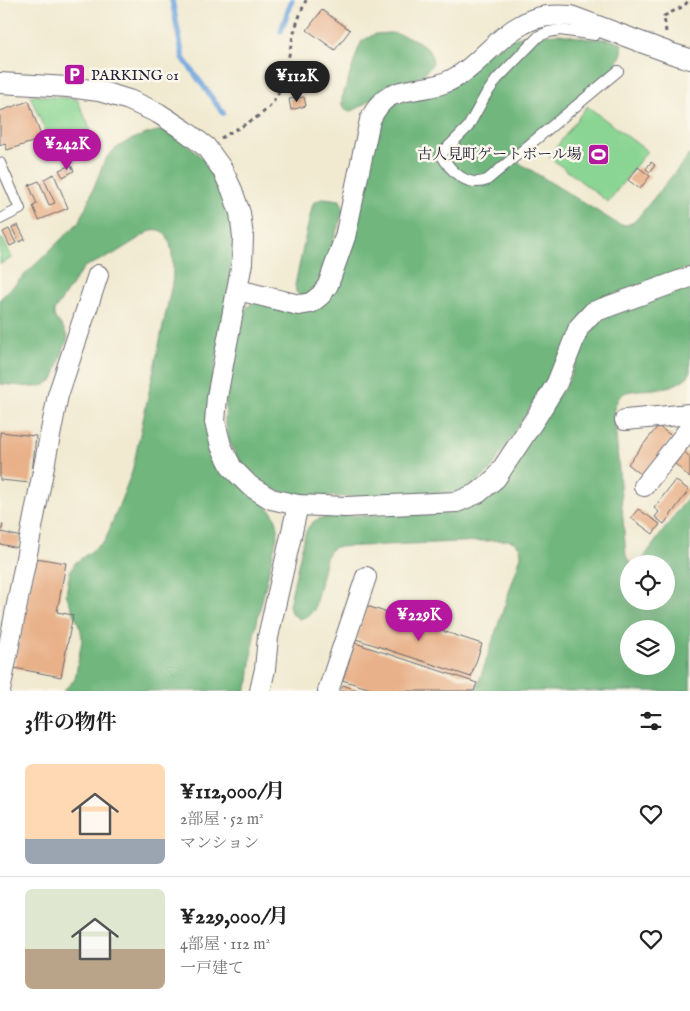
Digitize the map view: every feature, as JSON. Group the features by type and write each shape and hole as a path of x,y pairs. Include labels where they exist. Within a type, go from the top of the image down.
{"street":[{"path":"238,290 298,305 311,303 321,295 328,285 345,237 370,120 375,108 384,99 396,92 426,88 444,83 460,75 522,24 538,17 554,15 571,16 690,59"},
{"path":"0,83 99,91 129,100 164,117 184,130 206,147 222,169 240,213 243,237 238,290 217,397 215,422 220,446 232,468 250,486 272,499 298,504 346,506 433,504 457,502 478,493 496,478 537,416 557,383 579,327 593,312 690,277"},
{"path":"0,691 58,395 98,275"},
{"path":"625,420 690,414"},
{"path":"644,486 690,428"},
{"path":"260,691 265,669 268,637 298,504"},
{"path":"328,691 366,577"}],"lane":[{"path":"600,26 595,35 560,30 539,36 530,43 497,79 468,127 440,154 447,165 467,182 474,183 487,180 618,71"},
{"path":"0,163 20,209 0,219"}],"path":[{"path":"206,147 260,115 270,106 283,82 294,34 306,0"},
{"path":"662,50 666,39 664,16 684,6 689,0"}],"green space":[{"path":"390,33 418,41 428,50 432,56 433,63 422,76 380,93 352,111 345,110 342,105 342,98 362,41 375,34"},
{"path":"560,34 590,39 607,39 621,43 622,52 614,68 517,160 618,224 625,225 635,221 690,154 690,268 609,296 549,378 489,472 473,485 455,493 346,497 300,495 275,490 256,479 240,463 230,443 225,421 226,398 242,315 247,307 255,302 314,309 381,112 513,39 523,35"},
{"path":"30,95 77,99 91,131 52,147"},
{"name":"古人見町ゲートボール場","path":"587,106 647,151 608,202 549,157"},
{"path":"162,130 179,138 201,157 219,183 225,198 232,229 233,262 206,422 274,516 277,521 278,532 254,635 249,681 245,691 63,691 75,679 82,640 81,630 66,594 70,572 75,563 105,541 132,472 172,284 173,259 169,241 160,230 152,230 112,255 84,267 54,311 54,317 68,337 53,380 45,385 34,387 0,384 0,299 80,221 105,160 110,154 130,140"},
{"path":"324,198 340,200 344,209 316,291 301,297 296,292 295,285 312,207 314,202"},
{"path":"3,239 12,258 0,264 0,240"},
{"path":"690,287 690,374 679,383 624,393 618,400 614,411 626,555 620,555 620,610 675,610 675,555 646,555 690,494 690,691 476,691 521,556 515,542 509,540 335,547 329,551 326,558 314,610 308,616 299,619 291,613 289,605 305,534 311,524 316,520 327,517 459,512 566,387 587,332 599,320"}],"building":[{"path":"322,10 350,30 335,50 307,30"},
{"path":"304,97 306,106 291,110 289,99"},
{"path":"29,101 42,139 7,150 5,143 0,145 0,111"},
{"path":"87,147 90,156 80,160 77,151"},
{"path":"651,162 655,165 650,172 646,169"},
{"path":"71,165 74,171 63,177 59,170"},
{"path":"638,167 650,176 640,189 628,180"},
{"path":"54,174 68,208 39,220 33,206 37,204 29,185 39,181 49,205 55,203 44,179"},
{"path":"18,225 25,239 19,242 12,228"},
{"path":"9,229 16,243 10,246 3,232"},
{"path":"658,426 673,437 643,476 628,464"},
{"path":"0,432 36,436 31,483 0,480"},
{"path":"681,449 690,457 690,478 671,460"},
{"path":"675,480 689,490 664,524 655,517 659,512 654,508"},
{"path":"638,509 660,524 653,534 631,518"},
{"path":"0,524 3,525 1,532 21,537 18,548 0,544"},
{"path":"36,558 66,563 57,612 73,615 61,677 14,668"},
{"path":"367,606 482,644 471,677 356,639"},
{"path":"355,643 477,683 474,691 377,691 342,680"},
{"path":"343,685 360,691 341,691"}],"waterway":[{"path":"172,0 183,58 223,113"},
{"path":"281,31 292,0"}],"place":[{"name":"PARKING 01","path":"75,75"},
{"name":"古人見町ゲートボール場","path":"598,154"}]}
